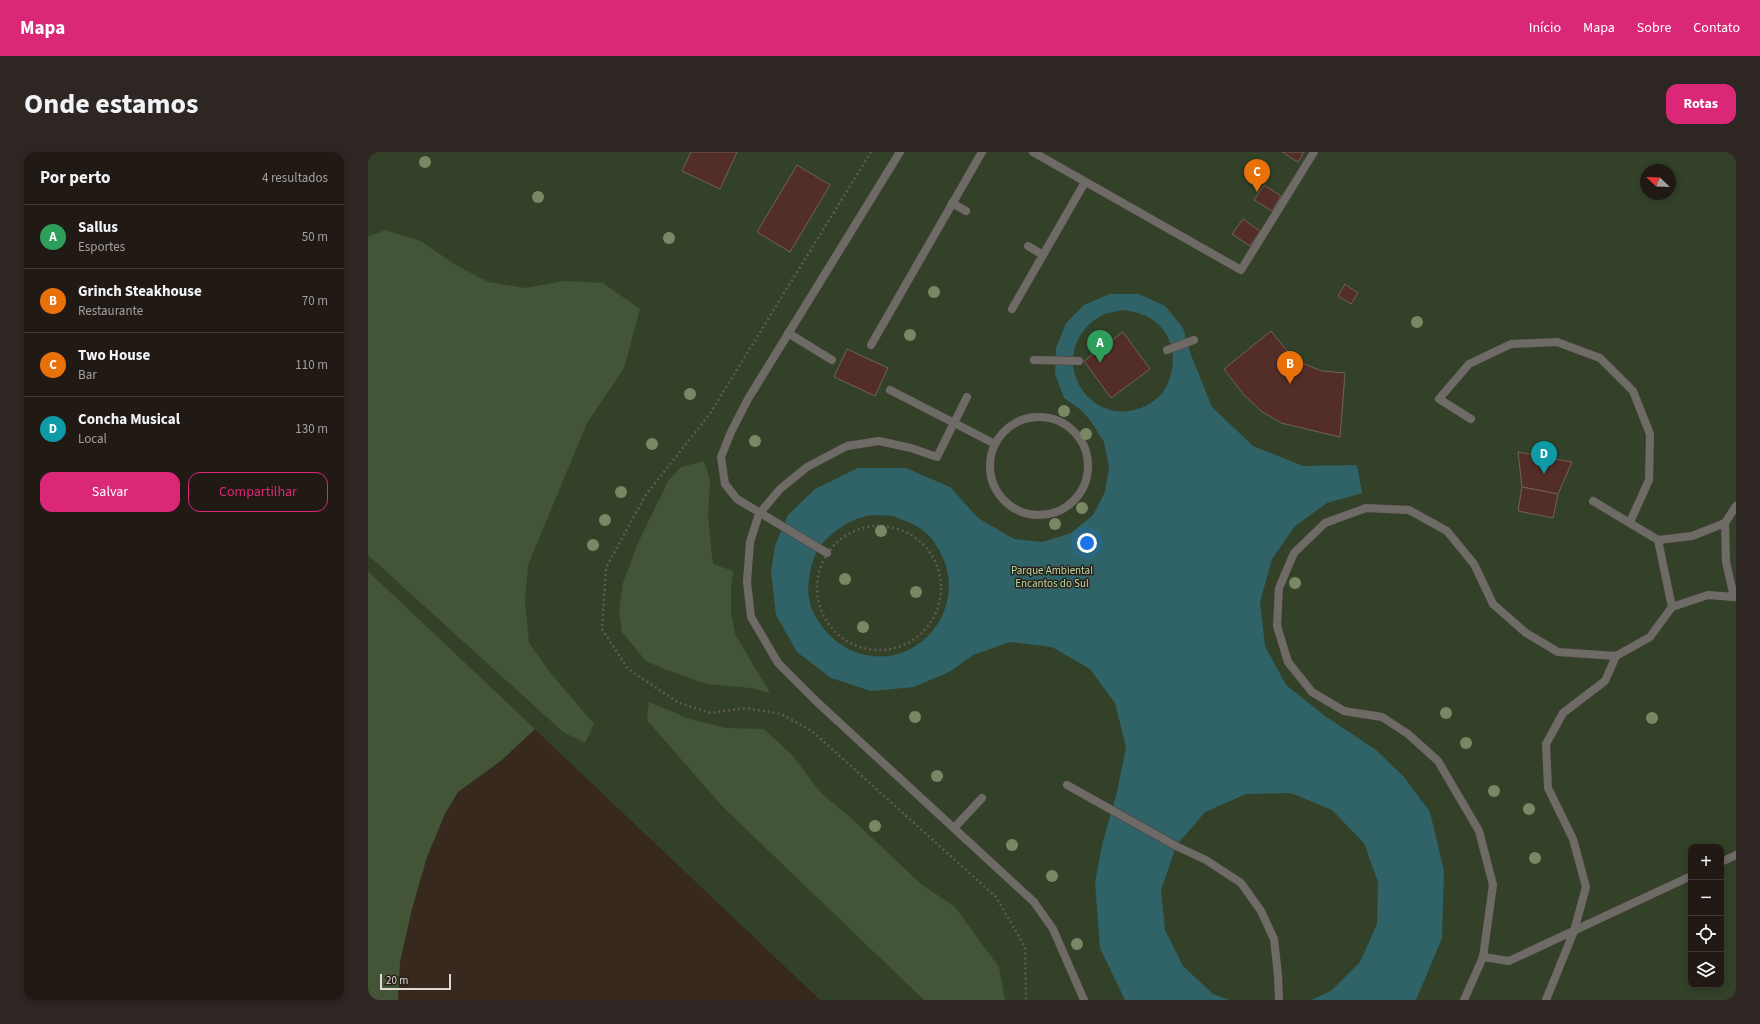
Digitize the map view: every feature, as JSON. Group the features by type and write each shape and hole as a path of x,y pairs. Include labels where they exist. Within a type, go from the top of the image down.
{"street":[{"path":"827,553 759,514 737,499 725,484 721,457 734,426 788,334 900,152"},
{"path":"871,345 982,152"},
{"path":"1033,152 1241,270 1314,152"},
{"path":"1012,309 1085,182"},
{"path":"952,203 966,211"},
{"path":"1028,246 1043,255"},
{"path":"788,334 832,360"},
{"path":"1169,350 1192,341"},
{"path":"1471,419 1439,399 1469,364 1504,347 1511,344 1557,342 1600,358 1633,391 1650,434 1649,480 1630,522"},
{"path":"1034,360 1077,361"},
{"path":"890,390 995,444"},
{"path":"967,397 936,457 911,448 879,441 847,446 807,467 780,489 759,514 750,542 747,582 751,617 778,663 817,702 1034,902 1053,929 1084,1000"},
{"path":"1044,417 1062,422 1077,435 1086,452 1088,471 1082,489 1070,504 1053,513 1034,516 1016,510 1001,498 992,481 990,462 995,444 1008,428 1024,419 1044,417"},
{"path":"1593,501 1658,540 1692,536 1725,523"},
{"path":"1464,1000 1483,957 1493,885 1479,831 1438,761 1408,734 1382,717 1344,711 1312,692 1288,662 1277,626 1279,588 1294,553 1325,523 1366,508 1409,510 1447,530 1474,564 1493,604 1526,633 1558,652 1616,656 1650,637 1672,607 1708,595 1735,597 1726,562 1725,523 1736,506"},
{"path":"1658,540 1672,607"},
{"path":"1546,1000 1574,931 1586,887 1573,839 1548,788 1546,744 1563,713 1605,681 1616,656"},
{"path":"1067,785 1176,846 1206,860 1241,883 1261,911 1274,939 1279,1000"},
{"path":"954,828 982,798"},
{"path":"1724,861 1736,855"},
{"path":"1483,957 1509,961 1688,877"}],"path":[{"path":"871,152 709,416 645,496 606,568 602,629 628,669 679,703 711,713 746,708 781,714 812,731 996,897 1025,947 1026,1000"},
{"path":"867,527 892,527 914,536 932,553 941,576 941,600 931,623 914,640 891,650 867,650 844,641 827,623 818,601 818,576 827,553 844,536 867,527"}],"shaded area":[{"path":"368,571 535,729 820,1000 368,1000"}],"green space":[{"name":"Parque Ambiental Encantos do Sul","path":"368,152 1736,152 1736,1000 820,1000 368,571"},
{"path":"385,230 421,241 454,264 488,282 525,288 564,281 603,283 640,309 624,368 587,423 528,565 525,601 529,643 553,676 594,724 585,743 563,732 368,555 368,237"},
{"path":"704,461 710,480 708,517 713,564 733,571 731,612 735,634 770,693 751,688 707,684 664,669 646,661 622,632 619,612 623,583 638,543 668,481 681,467"},
{"path":"368,571 535,729 502,760 458,792 445,814 427,857 412,909 400,962 398,1000 368,1000"},
{"path":"649,702 687,718 725,728 764,729 792,755 821,793 852,819 921,884 955,907 999,967 1005,1000 924,1000 722,806 647,720"}],"water":[{"path":"1110,294 1139,294 1165,306 1183,328 1191,355 1212,407 1253,446 1303,466 1357,465 1362,493 1327,503 1295,526 1272,559 1260,602 1265,646 1286,685 1325,716 1376,750 1404,777 1430,812 1444,871 1442,938 1416,1000 1311,1000 1331,991 1360,962 1377,924 1378,882 1364,843 1332,810 1291,793 1246,794 1205,812 1176,846 1161,890 1165,930 1183,966 1213,994 1229,1000 1125,1000 1100,948 1095,882 1103,841 1117,792 1126,747 1115,703 1090,669 1052,647 1010,642 973,655 951,671 914,687 871,691 831,678 797,652 776,615 771,572 775,546 788,515 815,489 858,468 906,468 950,487 978,518 1014,539 1043,542 1071,533 1093,515 1105,492 1109,467 1104,442 1090,420 1081,410 1064,398 1055,374 1056,348 1066,323 1084,305","holes":["1123,310 1141,314 1152,319 1160,326 1167,335 1171,344 1173,355 1170,377 1161,394 1155,400 1141,408 1123,411 1107,409 1094,402 1083,391 1076,377 1073,362 1076,346 1084,330 1102,315","867,516 893,516 918,527 929,535 935,543 944,560 948,573 948,598 939,621 932,632 923,641 900,654 871,656 847,648 826,632 818,621 810,603 808,588 810,574 816,553 824,541 836,530 850,522"]}],"building":[{"path":"691,152 737,152 720,189 682,171"},
{"path":"1282,152 1304,152 1298,162"},
{"path":"797,165 830,185 790,252 757,232"},
{"path":"1264,185 1281,196 1272,211 1254,200"},
{"path":"1243,219 1260,231 1250,246 1232,234"},
{"path":"1345,284 1358,293 1351,304 1338,296"},
{"path":"1271,331 1288,352 1302,363 1322,371 1345,373 1340,437 1281,423 1261,411 1244,395 1224,369"},
{"path":"1123,332 1150,369 1111,398 1084,361"},
{"path":"847,349 888,368 875,396 834,377"},
{"path":"1518,452 1572,462 1558,494 1522,487"},
{"path":"1522,487 1558,494 1553,518 1518,511"}],"place":[{"name":"Two House","path":"1257,192"},
{"name":"Sallus","path":"1100,363"},
{"name":"Grinch Steakhouse","path":"1290,384"},
{"name":"Concha Musical","path":"1544,474"}]}
